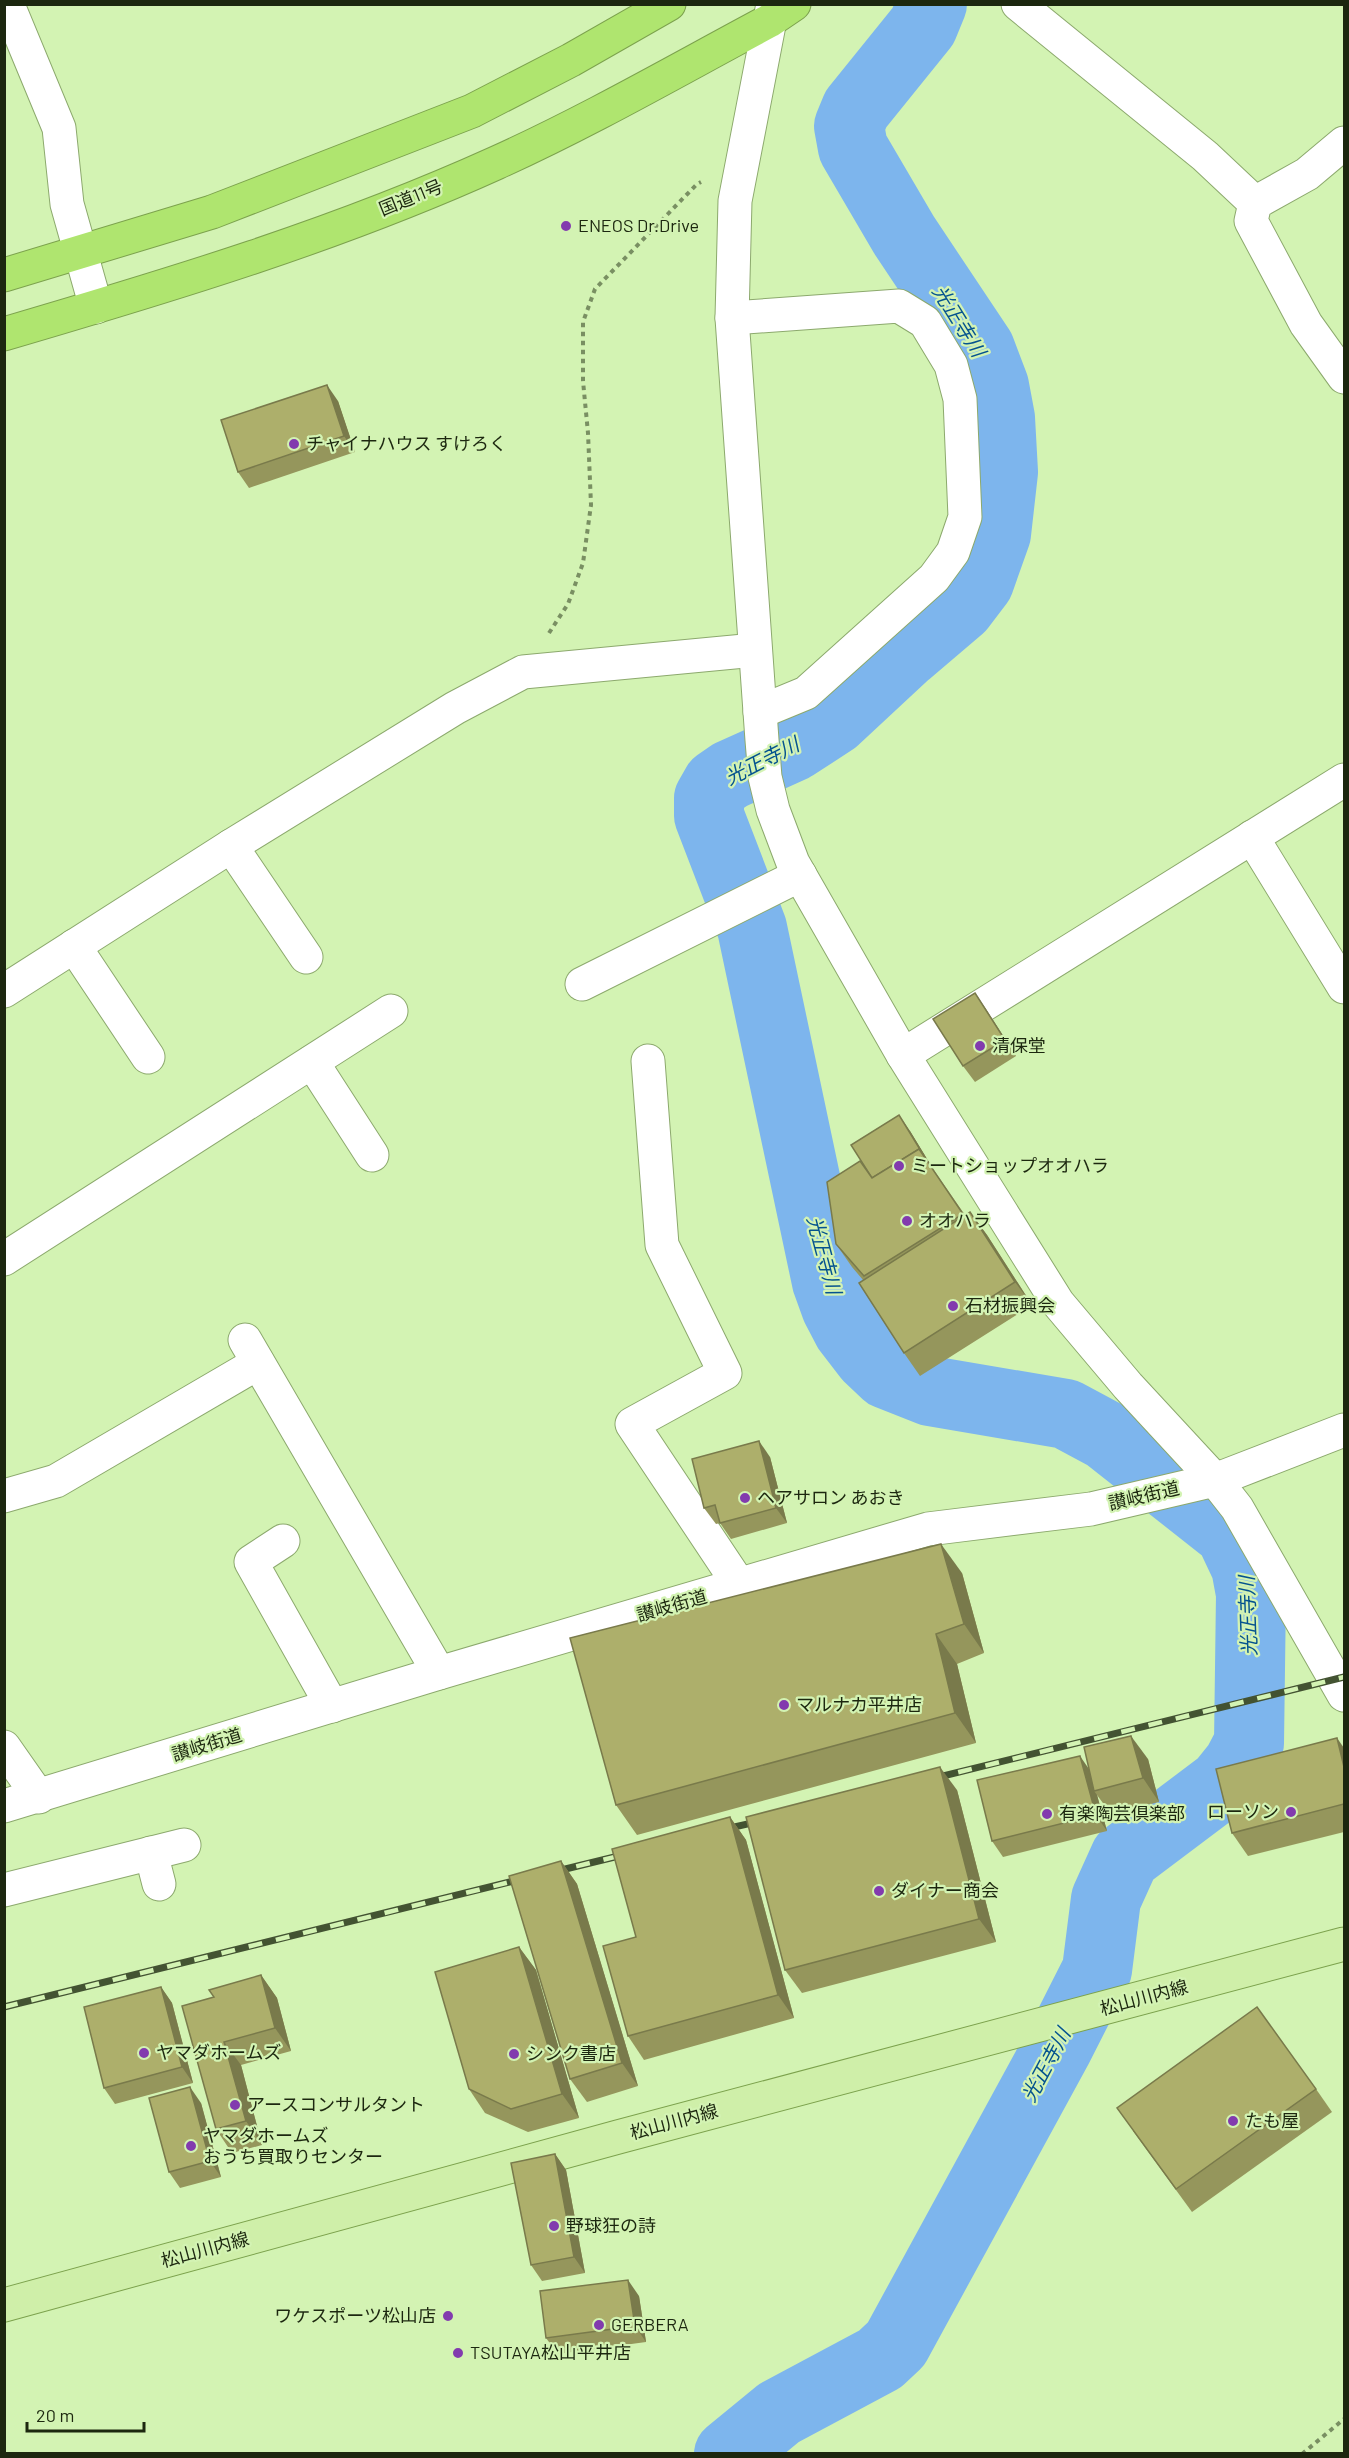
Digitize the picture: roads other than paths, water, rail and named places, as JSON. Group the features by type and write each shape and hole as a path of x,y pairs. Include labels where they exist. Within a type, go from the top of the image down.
{"highway":[{"path":"4,275 212,212 472,111 572,60 631,13 669,4"},
{"name":"国道11号","path":"4,334 230,267 379,212 496,163 595,114 779,10"}],"main road":[{"name":"松山川内線","path":"4,2305 618,2137 1344,1944"}],"street":[{"path":"1018,4 1205,156 1255,203"},
{"path":"8,5 59,128 68,204 96,307"},
{"path":"779,10 735,201 732,318 765,777 773,810 793,863 903,1055 1058,1303 1128,1386 1215,1480 1237,1508 1344,1695"},
{"path":"1344,143 1307,174 1255,203 1251,221 1306,324 1344,377"},
{"path":"732,318 899,306 925,322 951,365 960,399 965,517 954,552 934,578 806,693 761,726"},
{"path":"4,991 231,846 455,708 523,672 755,650"},
{"path":"903,1055 1344,780"},
{"path":"1252,837 1344,987"},
{"path":"231,846 306,957"},
{"path":"582,984 800,875"},
{"path":"74,946 148,1057"},
{"path":"4,1259 391,1011"},
{"path":"648,1061 662,1245 725,1373 632,1424 740,1586"},
{"path":"312,1062 372,1155"},
{"path":"4,1496 56,1481 251,1352 439,1673"},
{"name":"讃岐街道","path":"4,1806 439,1673 928,1529 1091,1509 1215,1480 1344,1430"},
{"path":"283,1541 251,1562 332,1706"},
{"path":"4,1747 39,1797"},
{"path":"4,1890 155,1869 184,1845"}],"waterway":[{"name":"光正寺川","path":"729,2454 779,2413 880,2359 896,2344 1058,2047 1097,1970 1106,1899 1125,1857 1222,1784 1238,1764 1249,1743 1251,1594 1246,1567 1230,1533 1107,1436 1066,1414 930,1391 887,1374 868,1356 848,1330 827,1282 752,928 709,816 709,798 717,784 730,775 794,746 834,720 906,653 960,607 979,582 996,534 1003,472 1000,418 994,386 980,349 904,235 853,148 849,126 856,109 923,26 932,4"}],"railway":[{"path":"931,1779 1344,1677"},
{"path":"721,1830 765,1820"},
{"path":"549,1873 631,1853"},
{"path":"4,2007 526,1878"}],"place":[{"name":"ENEOS Dr.Drive","path":"566,226"},
{"name":"チャイナハウス すけろく","path":"294,444"},
{"name":"清保堂","path":"980,1046"},
{"name":"ミートショップオオハラ","path":"899,1166"},
{"name":"オオハラ","path":"907,1221"},
{"name":"石材振興会","path":"953,1306"},
{"name":"ヘアサロン あおき","path":"745,1498"},
{"name":"マルナカ平井店","path":"784,1705"},
{"name":"ローソン","path":"1291,1812"},
{"name":"有楽陶芸倶楽部","path":"1047,1814"},
{"name":"ダイナー商会","path":"879,1891"},
{"name":"ヤマダホームズ","path":"144,2053"},
{"name":"シンク書店","path":"514,2054"},
{"name":"アースコンサルタント","path":"235,2105"},
{"name":"たも屋","path":"1233,2121"},
{"name":"ヤマダホームズ おうち買取りセンター","path":"191,2146"},
{"name":"野球狂の詩","path":"554,2226"},
{"name":"ワケスポーツ松山店","path":"448,2316"},
{"name":"GERBERA","path":"599,2325"},
{"name":"TSUTAYA松山平井店","path":"458,2353"}]}
